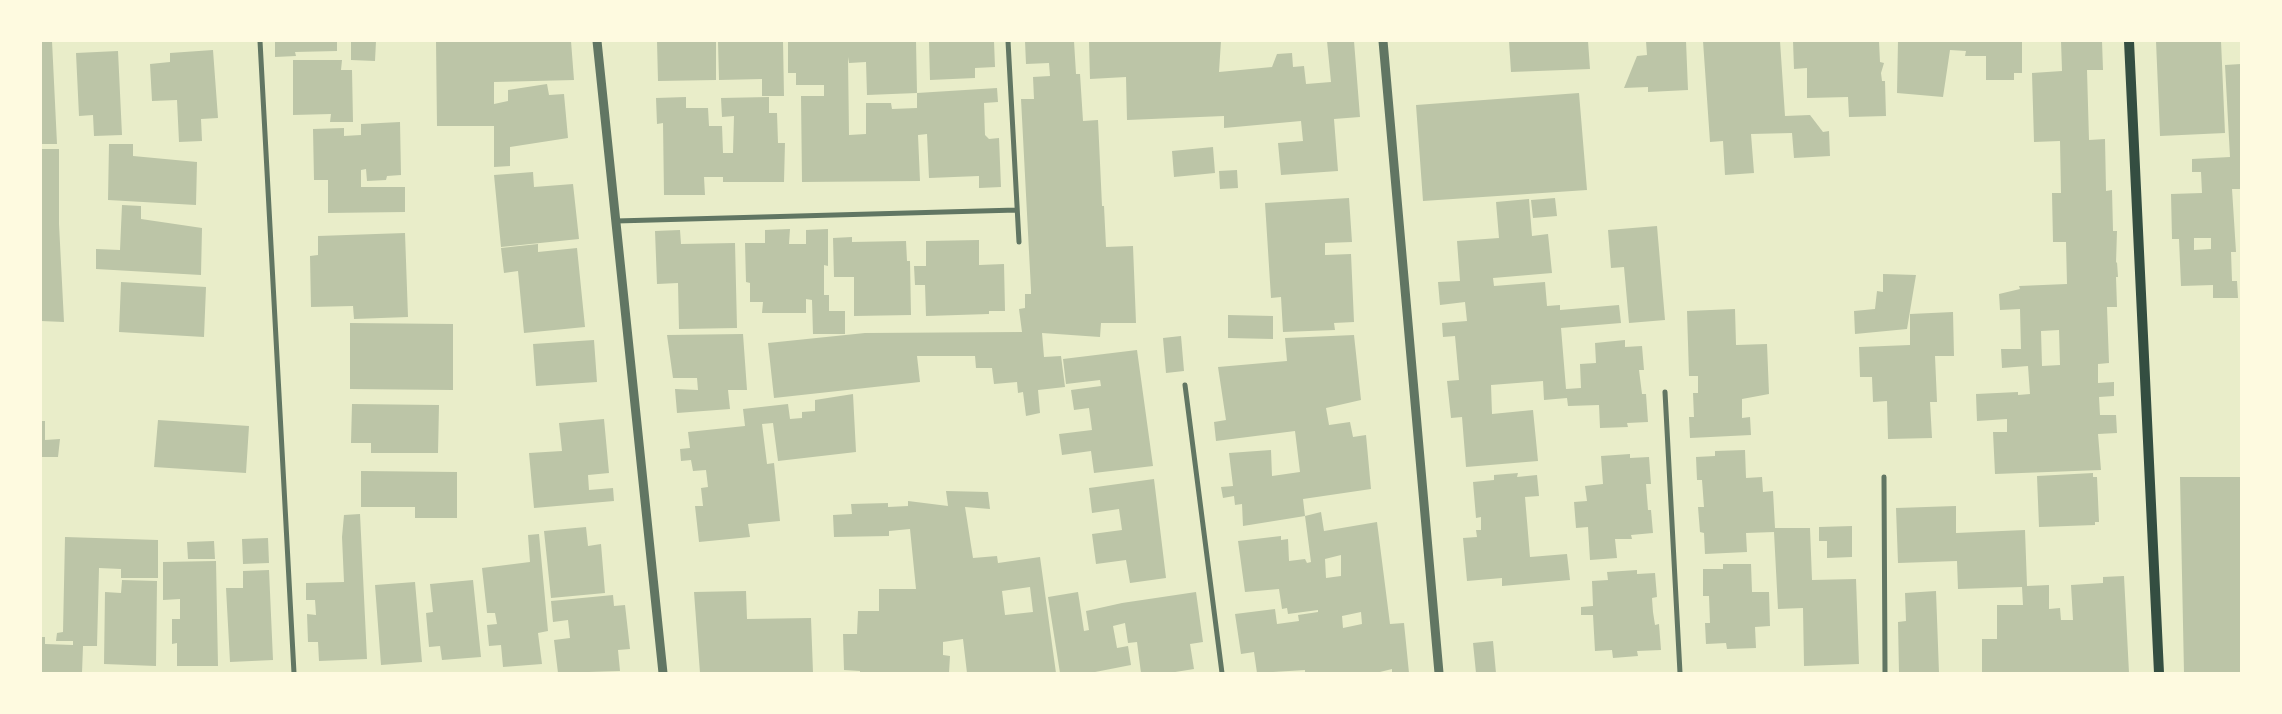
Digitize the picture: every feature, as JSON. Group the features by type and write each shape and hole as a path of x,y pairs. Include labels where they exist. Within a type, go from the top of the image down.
{"main road":[{"path":"2129,41 2159,673"}],"street":[{"path":"260,41 294,673"},
{"path":"597,41 663,673"},
{"path":"1008,41 1019,242"},
{"path":"1383,41 1438,673"},
{"path":"616,221 1017,210"},
{"path":"1185,385 1222,673"},
{"path":"1665,392 1680,673"},
{"path":"1884,477 1885,673"}],"building":[{"path":"41,41 52,41 57,144 41,144"},
{"path":"275,41 337,41 337,51 295,52 296,56 275,57"},
{"path":"351,41 376,41 375,61 351,60"},
{"path":"436,41 571,41 574,80 494,82 494,104 508,101 508,90 547,84 549,95 564,94 568,138 510,147 510,166 494,167 494,126 437,126"},
{"path":"657,41 716,41 716,80 658,81"},
{"path":"718,41 783,41 784,96 762,96 762,79 719,80"},
{"path":"788,41 916,41 917,93 997,88 998,102 984,103 985,135 989,139 999,138 1001,187 979,188 979,176 929,178 927,134 918,135 920,181 802,182 801,96 824,96 824,85 796,85 796,73 788,73","holes":["848,57 849,63 866,62 867,95 917,93 917,108 892,109 891,103 866,103 866,134 849,135"]},
{"path":"929,41 994,41 995,67 975,68 975,78 930,80"},
{"path":"1025,41 1074,41 1076,74 1080,74 1083,121 1098,120 1106,247 1133,246 1136,323 1101,323 1100,337 1042,333 1044,357 1061,356 1065,387 1038,390 1040,413 1026,416 1023,392 1018,393 1017,382 994,384 992,368 976,368 975,356 917,356 920,382 774,398 768,343 865,333 1022,332 1019,309 1025,308 1025,294 1031,294 1031,290 1021,99 1034,99 1033,77 1050,76 1049,63 1026,64"},
{"path":"1089,41 1221,41 1219,72 1272,67 1277,54 1292,53 1293,67 1304,66 1306,84 1331,82 1327,41 1354,41 1360,117 1334,119 1338,171 1281,175 1278,143 1303,141 1301,121 1224,128 1224,116 1127,120 1126,77 1090,79"},
{"path":"1509,41 1588,41 1590,69 1511,72"},
{"path":"1646,41 1686,41 1688,90 1648,92 1648,87 1624,88 1637,56 1647,55"},
{"path":"1703,41 1780,41 1785,116 1810,115 1823,132 1829,131 1830,156 1794,158 1792,133 1751,134 1754,173 1725,175 1723,141 1710,142"},
{"path":"1793,41 1879,41 1880,62 1884,63 1881,73 1882,81 1885,81 1886,116 1849,117 1848,97 1807,98 1807,68 1794,69"},
{"path":"1898,41 2022,41 2022,73 2014,73 2014,80 1986,80 1986,56 1965,56 1966,51 1950,50 1943,97 1897,93"},
{"path":"2061,41 2102,41 2103,70 2087,70 2089,140 2105,139 2106,191 2112,190 2113,231 2117,231 2116,263 2118,277 2116,277 2117,307 2107,307 2109,363 2098,364 2098,383 2114,382 2114,396 2099,397 2100,415 2116,415 2117,433 2098,434 2101,470 1995,474 1993,432 2007,432 2007,419 1977,421 1976,394 2018,392 2018,395 2030,394 2028,366 2002,368 2001,349 2021,349 2020,309 2000,310 1999,294 2020,289 2019,286 2067,284 2066,242 2053,242 2052,193 2061,193 2060,141 2034,142 2032,73 2062,71","holes":["2059,330 2060,365 2042,366 2041,331"]},
{"path":"2156,41 2221,41 2225,133 2160,136"},
{"path":"213,50 218,118 201,119 202,141 179,142 177,100 152,101 150,64 170,62 170,53"},
{"path":"118,51 122,135 94,136 93,115 79,116 76,53"},
{"path":"293,60 342,60 341,70 352,70 353,122 330,122 331,114 293,115"},
{"path":"2241,64 2241,189 2232,189 2236,252 2231,252 2232,281 2237,281 2238,298 2213,298 2213,285 2181,286 2179,239 2172,239 2171,194 2202,193 2201,172 2192,172 2192,159 2230,157 2225,65","holes":["2194,238 2211,238 2211,249 2194,250"]},
{"path":"1579,93 1587,190 1423,201 1416,105"},
{"path":"686,97 686,108 708,108 709,126 722,126 723,153 733,153 734,116 722,117 721,98 769,97 769,113 777,113 778,143 785,143 784,182 723,182 723,177 704,177 705,195 664,195 663,123 657,124 656,98"},
{"path":"400,122 401,175 387,176 386,180 367,181 366,169 361,170 361,187 405,187 405,212 328,213 328,180 314,180 313,129 344,128 344,136 361,135 361,124"},
{"path":"109,144 133,144 133,156 197,162 196,205 108,200"},
{"path":"1213,147 1215,173 1174,177 1172,151"},
{"path":"41,149 59,149 59,224 64,322 41,321"},
{"path":"1237,170 1238,188 1220,189 1219,171"},
{"path":"533,172 534,187 573,184 579,239 501,247 494,175"},
{"path":"1349,198 1352,242 1325,243 1325,255 1351,254 1354,322 1334,323 1335,330 1283,332 1281,297 1271,298 1265,203"},
{"path":"1555,198 1557,216 1533,218 1531,200"},
{"path":"1529,199 1532,236 1548,234 1552,273 1493,278 1494,286 1545,282 1547,306 1560,305 1560,310 1619,305 1621,323 1561,328 1566,389 1581,388 1580,364 1596,363 1595,343 1625,340 1625,347 1642,346 1644,370 1639,370 1642,394 1646,394 1648,422 1627,423 1628,427 1600,428 1599,405 1568,406 1567,398 1544,400 1543,381 1491,385 1492,414 1533,410 1538,461 1466,467 1462,417 1451,418 1447,381 1459,380 1455,336 1443,337 1442,323 1467,321 1465,302 1440,305 1438,282 1460,281 1457,241 1499,238 1496,202"},
{"path":"122,205 141,206 141,219 202,228 201,275 96,269 96,249 120,250"},
{"path":"1657,226 1665,320 1629,323 1624,267 1611,268 1608,230"},
{"path":"790,229 789,244 806,244 806,230 828,229 828,266 824,265 824,295 829,295 829,311 845,311 845,334 813,334 812,300 806,299 806,313 762,313 763,302 750,302 750,283 746,282 745,243 765,243 765,230"},
{"path":"680,230 681,244 735,243 737,328 679,329 678,283 657,284 655,231"},
{"path":"405,233 408,317 354,319 353,306 311,307 310,256 318,255 318,236"},
{"path":"852,237 852,242 906,241 907,261 910,261 911,315 854,316 854,277 834,277 833,238"},
{"path":"979,240 979,265 1004,264 1005,311 989,311 989,314 926,316 925,285 915,285 914,266 926,266 926,241"},
{"path":"538,244 538,252 577,248 585,327 524,333 518,271 504,273 501,248"},
{"path":"1883,274 1916,275 1907,329 1855,334 1854,311 1875,309 1877,291 1883,292"},
{"path":"121,282 206,287 204,337 119,332"},
{"path":"1735,309 1736,345 1767,344 1769,394 1742,399 1742,418 1750,417 1751,435 1690,438 1689,417 1694,417 1693,393 1698,393 1698,376 1689,376 1687,311"},
{"path":"1953,312 1954,356 1935,356 1937,402 1930,402 1932,438 1888,439 1887,401 1873,402 1872,377 1860,377 1859,347 1910,345 1910,314"},
{"path":"1228,315 1273,316 1273,339 1228,338"},
{"path":"350,323 453,324 453,390 350,389"},
{"path":"743,334 747,390 728,390 730,409 677,413 675,389 698,390 697,378 673,378 667,335"},
{"path":"1354,335 1361,400 1326,408 1329,425 1350,422 1353,437 1366,435 1371,489 1303,499 1305,516 1243,526 1242,504 1235,505 1234,496 1223,498 1221,487 1233,486 1229,453 1271,450 1272,476 1300,472 1295,431 1216,441 1214,422 1226,420 1218,367 1287,361 1285,338"},
{"path":"1181,336 1184,371 1166,373 1163,338"},
{"path":"594,340 597,382 536,386 533,344"},
{"path":"1137,350 1153,466 1094,473 1091,451 1062,455 1059,434 1092,430 1089,408 1074,410 1071,390 1101,386 1100,380 1066,384 1063,359"},
{"path":"853,394 856,452 778,461 773,423 762,424 767,464 774,463 780,521 748,524 750,537 699,542 695,506 703,506 701,488 708,487 706,470 693,471 691,460 681,461 680,449 690,448 688,432 745,426 743,409 788,404 790,419 802,418 802,412 815,411 815,400"},
{"path":"352,404 439,405 438,453 371,453 371,443 351,443"},
{"path":"604,419 609,473 588,475 589,490 613,488 614,501 534,508 529,453 562,451 559,423"},
{"path":"158,420 249,426 246,473 154,467"},
{"path":"41,421 45,421 45,440 60,439 58,457 41,457"},
{"path":"1745,450 1746,478 1762,477 1763,492 1773,491 1775,528 1810,528 1812,580 1856,579 1859,664 1804,666 1803,608 1778,609 1774,532 1746,533 1747,552 1705,554 1704,533 1700,532 1698,507 1704,507 1702,480 1697,480 1696,457 1715,456 1715,451"},
{"path":"1630,454 1630,458 1649,457 1651,484 1646,484 1648,510 1651,510 1653,533 1631,535 1632,539 1615,539 1617,558 1590,560 1588,527 1576,528 1574,502 1587,501 1585,486 1603,484 1601,456"},
{"path":"361,471 457,472 457,518 415,518 415,507 361,507"},
{"path":"1518,473 1517,477 1537,475 1539,496 1525,497 1530,557 1567,554 1570,580 1502,586 1502,578 1467,581 1463,538 1477,537 1476,530 1481,530 1481,517 1476,518 1473,482 1494,480 1494,475"},
{"path":"2093,473 2093,477 2097,477 2099,522 2095,522 2095,525 2039,527 2037,476"},
{"path":"2180,477 2241,477 2241,673 2184,673"},
{"path":"1154,479 1166,578 1130,583 1126,560 1096,564 1092,534 1122,530 1119,509 1092,513 1089,488"},
{"path":"946,491 988,492 990,509 965,507 973,558 997,556 998,563 1040,557 1056,673 967,673 963,639 943,642 943,655 950,656 949,673 860,673 860,671 844,670 843,634 857,634 858,611 879,611 879,589 916,589 910,529 889,531 889,536 834,537 833,515 852,514 851,504 888,503 888,507 908,506 908,501 948,506","holes":["1030,587 1033,612 1005,615 1002,591"]},
{"path":"1956,506 1956,533 2025,530 2027,586 2049,585 2049,609 2060,608 2061,620 2073,620 2071,585 2103,583 2103,577 2124,576 2129,673 1982,673 1982,639 1997,639 1997,605 2023,605 2022,587 1958,589 1957,561 1898,563 1896,508"},
{"path":"1321,512 1324,531 1377,522 1390,624 1404,623 1409,673 1392,673 1392,669 1376,673 1305,673 1305,670 1257,673 1254,652 1241,654 1235,614 1275,609 1277,624 1299,621 1298,615 1318,612 1318,610 1288,614 1287,608 1282,609 1279,589 1245,592 1238,541 1281,536 1281,540 1288,539 1289,561 1305,559 1307,563 1311,562 1305,516","holes":["1341,555 1341,576 1326,578 1325,559","1361,612 1362,624 1343,628 1342,616"]},
{"path":"360,514 367,659 319,661 318,642 308,642 307,614 316,615 315,600 306,600 306,583 344,582 342,537 344,515"},
{"path":"1852,526 1852,557 1827,558 1827,541 1819,541 1819,527"},
{"path":"586,527 588,546 601,544 605,593 551,598 544,531"},
{"path":"539,534 548,631 538,633 542,664 503,667 501,645 489,646 487,625 497,624 495,613 487,613 482,568 530,562 528,535"},
{"path":"65,537 158,540 158,578 121,578 121,569 99,568 97,646 83,646 82,673 41,673 41,637 45,637 45,644 73,645 73,641 56,641 57,633 63,632"},
{"path":"268,538 269,563 243,564 242,539"},
{"path":"214,541 215,559 188,559 187,542"},
{"path":"216,561 218,666 177,666 177,643 172,644 172,619 180,619 180,599 163,600 163,562"},
{"path":"1723,564 1751,564 1752,592 1769,592 1770,626 1755,627 1756,648 1727,649 1726,643 1706,644 1705,623 1710,623 1709,596 1703,596 1703,569 1723,569"},
{"path":"269,570 273,660 230,662 226,588 243,588 243,571"},
{"path":"1637,570 1637,574 1655,573 1657,597 1652,598 1653,612 1655,625 1659,624 1661,650 1637,651 1638,656 1613,658 1612,650 1595,651 1593,615 1581,615 1581,607 1593,606 1592,581 1608,580 1607,572"},
{"path":"122,580 157,581 156,666 104,664 105,592 121,593"},
{"path":"473,580 481,657 442,660 440,646 429,647 426,613 433,612 430,584"},
{"path":"415,582 422,662 381,665 375,585"},
{"path":"746,591 747,619 811,618 813,673 700,673 694,592"},
{"path":"1936,591 1939,673 1899,673 1898,622 1906,621 1905,593"},
{"path":"1078,592 1084,631 1089,630 1086,611 1122,603 1196,592 1203,642 1190,644 1194,669 1169,673 1141,673 1137,642 1128,643 1125,623 1113,626 1117,648 1128,646 1131,665 1090,673 1060,673 1048,597"},
{"path":"613,595 614,606 625,605 630,649 618,650 620,671 558,673 554,640 570,638 568,620 553,622 551,601"},
{"path":"1493,641 1496,673 1476,673 1473,643"}]}
